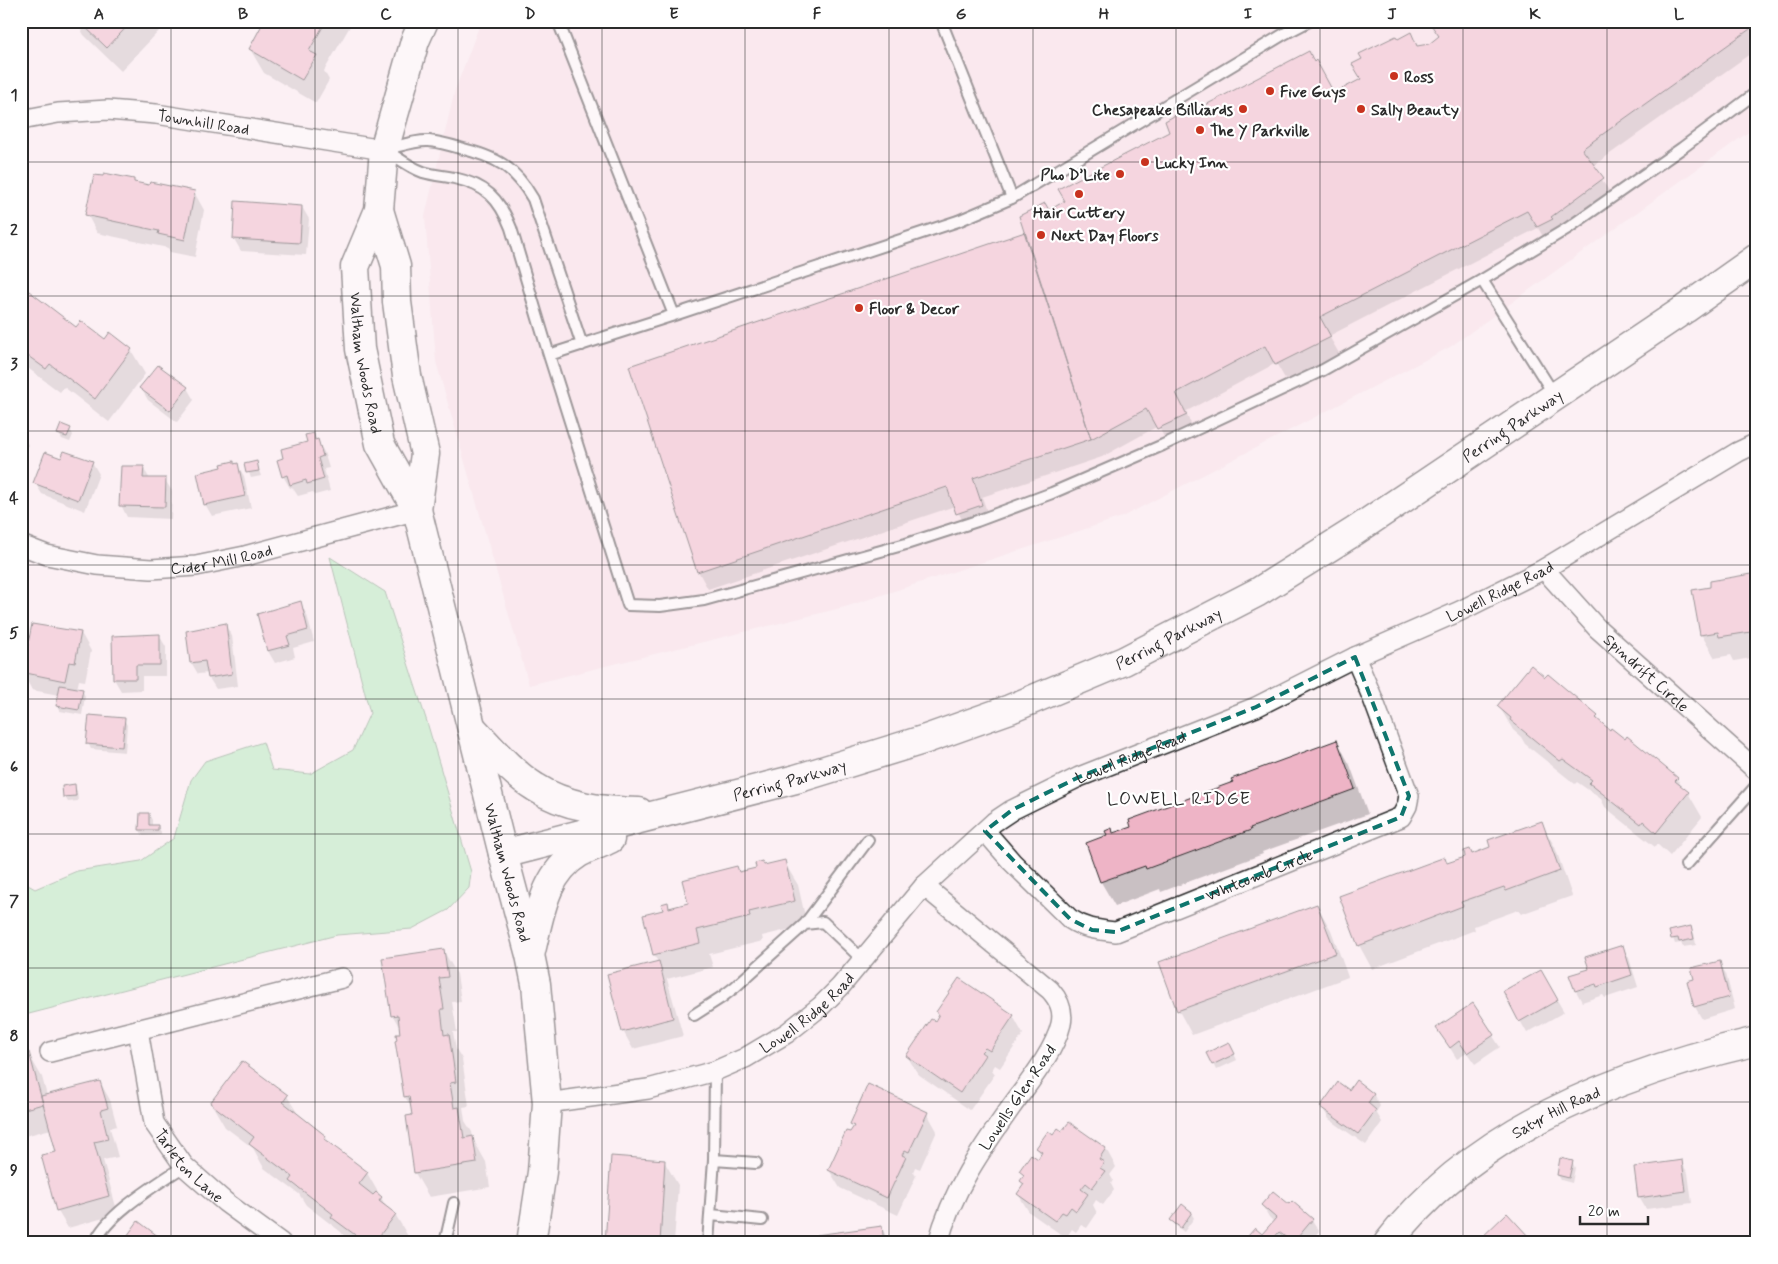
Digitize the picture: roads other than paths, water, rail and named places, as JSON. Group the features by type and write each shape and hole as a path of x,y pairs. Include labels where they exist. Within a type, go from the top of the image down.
{"street":[{"name":"Waltham Woods Road","path":"424,21 416,41 384,150 379,210 355,267 360,349 380,444 417,510 530,955 540,1015 547,1103 542,1172 531,1243"},
{"name":"Townhill Road","path":"21,120 58,113 108,110 156,114 384,150"},
{"name":"Waltham Woods Road","path":"379,210 396,266 397,302 406,367 425,454 417,510"},
{"name":"Perring Parkway","path":"503,854 796,779 926,739 1010,709 1124,661 1258,592 1355,531 1685,309 1757,258"},
{"name":"Lowell Ridge Road","path":"547,1103 648,1089 714,1071 744,1058 787,1033 821,1006 840,987 924,886 994,822 1012,810 1079,777 1256,706 1355,657 1460,611 1544,569 1730,457 1757,443"},
{"name":"Cider Mill Road","path":"21,545 46,555 97,565 151,569 196,566 245,556 417,510"},
{"name":"Spindrift Circle","path":"1544,569 1597,628 1757,771"},
{"name":"Whitcomb Circle","path":"985,831 1012,862 1070,919 1092,930 1116,932 1401,817 1405,812 1409,796 1373,699 1355,657"},
{"path":"472,728 512,769 534,787 552,797 575,804 617,811 668,812"},
{"path":"530,955 545,897 552,878 562,866 578,854 668,812"},
{"name":"Lowells Glen Road","path":"924,886 1050,990 1057,998 1062,1012 1057,1037 1035,1074 964,1178 944,1219 938,1243"},
{"path":"50,1052 342,978"},
{"name":"Tarleton Lane","path":"138,1030 154,1123 184,1166 225,1202 281,1243"},
{"name":"Satyr Hill Road","path":"1388,1243 1423,1202 1453,1176 1526,1127 1593,1092 1634,1076 1757,1041"}],"lane":[{"path":"558,21 674,315"},
{"path":"941,21 1012,198"},
{"path":"549,355 958,221 1012,198 1284,34 1309,21"},
{"path":"384,150 422,172 455,178 478,185 493,197 504,210 628,605 660,606 704,600 906,544 977,521 1052,493 1163,445 1324,370 1482,280 1568,228 1682,148 1757,92"},
{"path":"384,150 428,141 457,147 483,154 504,164 523,181 533,199 582,345"},
{"path":"1482,280 1555,396"},
{"path":"1686,865 1757,785"},
{"path":"694,1015 735,987 804,924 868,840"},
{"path":"804,924 823,922 862,959"},
{"path":"708,1243 714,1160 714,1071"},
{"path":"714,1160 756,1163"},
{"path":"95,1243 115,1216 184,1166"},
{"path":"445,1243 454,1203"},
{"path":"711,1215 762,1220"}],"place":[{"name":"Ross","path":"1394,76"},
{"name":"Five Guys","path":"1270,91"},
{"name":"Chesapeake Billiards","path":"1243,109"},
{"name":"Sally Beauty","path":"1361,109"},
{"name":"The Y Parkville","path":"1200,130"},
{"name":"Lucky Inn","path":"1145,162"},
{"name":"Pho D’Lite","path":"1120,174"},
{"name":"Hair Cuttery","path":"1079,194"},
{"name":"Next Day Floors","path":"1041,235"},
{"name":"Floor & Decor","path":"859,308"}],"district":[{"name":"LOWELL RIDGE","path":"1179,798"}]}
